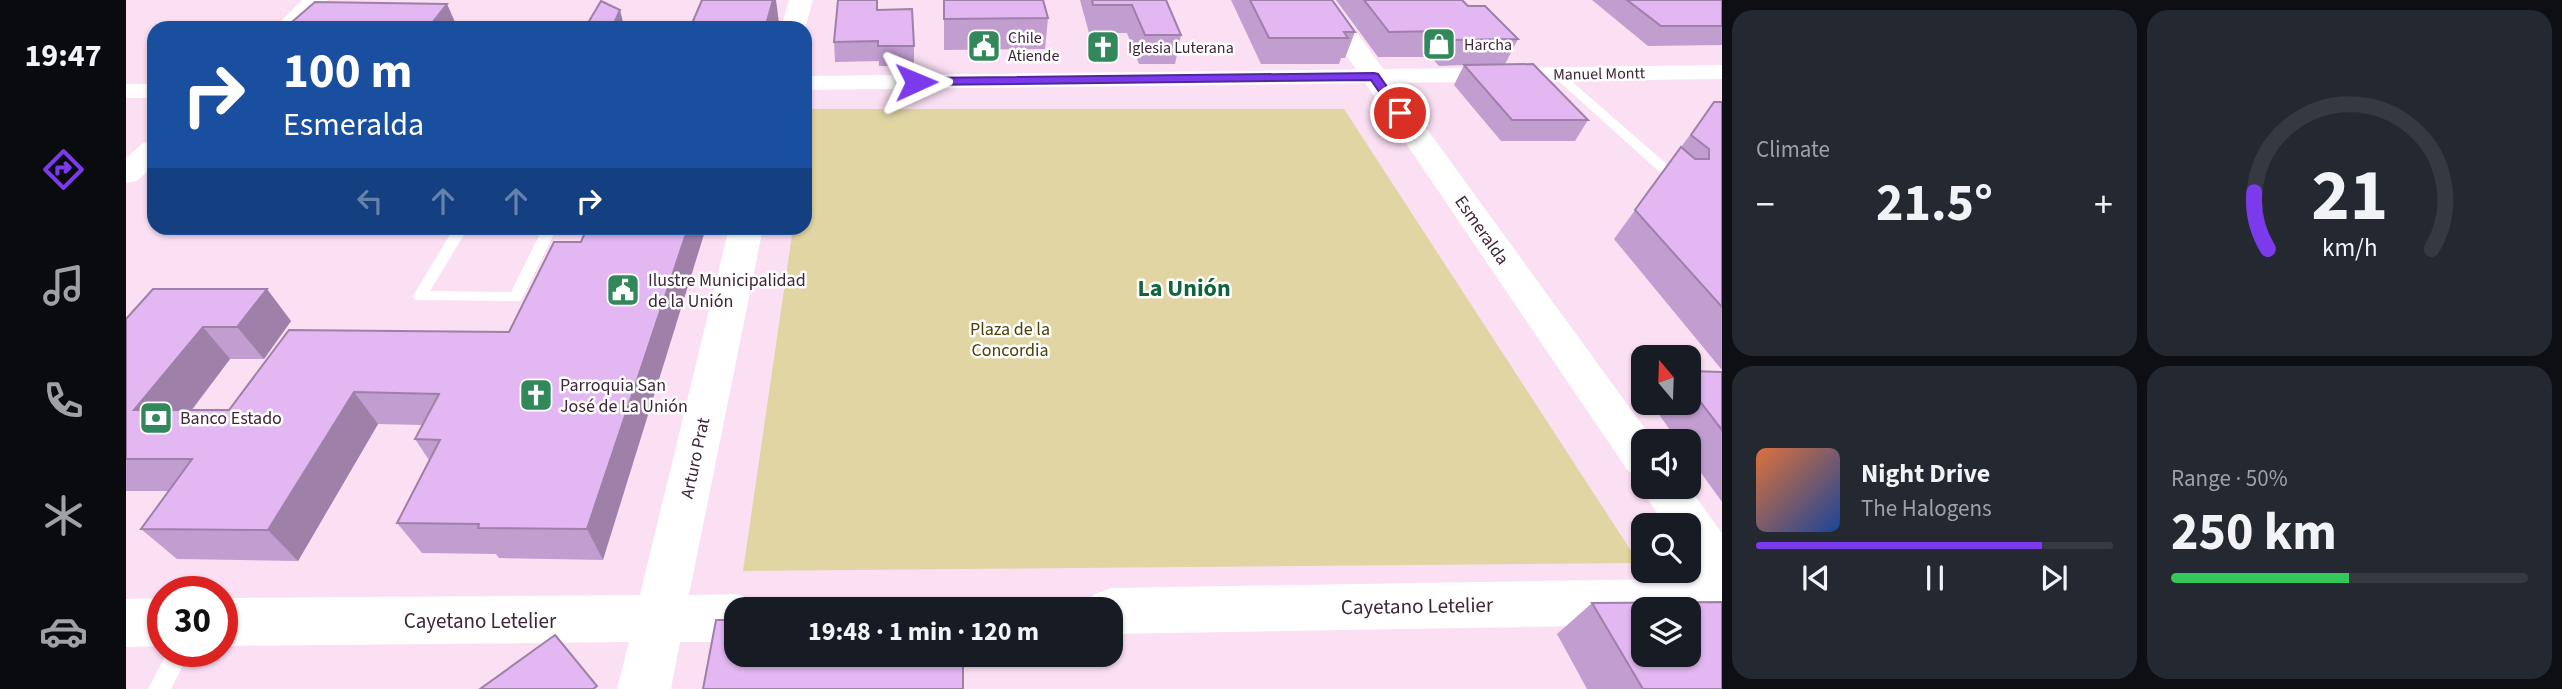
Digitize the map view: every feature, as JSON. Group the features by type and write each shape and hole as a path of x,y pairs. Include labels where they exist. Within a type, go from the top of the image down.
{"main road":[{"path":"294,21 316,0"},
{"path":"795,21 801,0"},
{"name":"Esmeralda","path":"1321,0 1631,442"},
{"path":"126,174 147,155"},
{"name":"Arturo Prat","path":"644,689 744,235"},
{"path":"1671,499 1722,572"},
{"name":"Cayetano Letelier","path":"1123,611 1722,601"},
{"name":"Cayetano Letelier","path":"238,622 724,618"},
{"path":"126,623 147,622"}],"street":[{"name":"Manuel Montt","path":"812,83 1722,72"},
{"path":"126,91 147,91"}],"lane":[{"path":"1557,74 1680,183"},
{"path":"457,235 420,296 516,296 546,235"},
{"path":"159,689 171,667"}],"green space":[{"name":"Plaza de la Concordia","path":"812,109 1344,109 1631,551 1631,563 743,571 792,235 812,235"}],"building":[{"path":"702,0 773,0 767,21 693,21"},
{"path":"838,0 877,0 877,10 912,9 914,46 878,46 878,41 834,42"},
{"path":"944,0 1043,0 1048,18 944,19"},
{"path":"1092,0 1166,0 1181,35 1145,35 1132,5 1093,5"},
{"path":"1250,0 1332,0 1355,32 1344,32 1348,38 1269,38"},
{"path":"1364,0 1462,0 1468,6 1485,6 1518,39 1451,40 1443,31 1389,32"},
{"path":"1627,0 1722,0 1722,26 1661,26"},
{"path":"601,1 620,10 615,21 589,21"},
{"path":"315,2 447,4 434,21 293,21"},
{"path":"1533,64 1588,120 1512,120 1464,65"},
{"path":"1714,102 1722,102 1722,307 1635,210 1681,147 1695,159 1709,159 1709,149 1691,135"},
{"path":"584,235 686,235 587,529 478,528 479,524 397,523 440,440 415,439 439,394 354,392 268,530 141,529 192,459 126,459 126,319 153,289 267,289 237,327 203,327 134,410 229,410 289,330 509,332 554,242 581,242"},
{"path":"1701,371 1722,372 1722,430 1701,403"},
{"path":"1701,602 1722,602 1722,689 1643,689 1592,603 1631,603 1631,667 1701,667"},
{"path":"716,620 724,620 724,667 963,667 963,689 703,689"},
{"path":"555,635 597,686 593,689 480,689"}],"place":[{"name":"Harcha","path":"1439,44"},
{"name":"Chile Atiende","path":"984,46"},
{"name":"Iglesia Luterana","path":"1103,47"},
{"name":"Ilustre Municipalidad de la Unión","path":"623,290"},
{"name":"Parroquia San José de La Unión","path":"536,395"},
{"name":"Banco Estado","path":"156,418"}],"district":[{"name":"La Unión","path":"1184,288"}],"route":[{"path":"916,82 1374,76 1400,113"}]}
